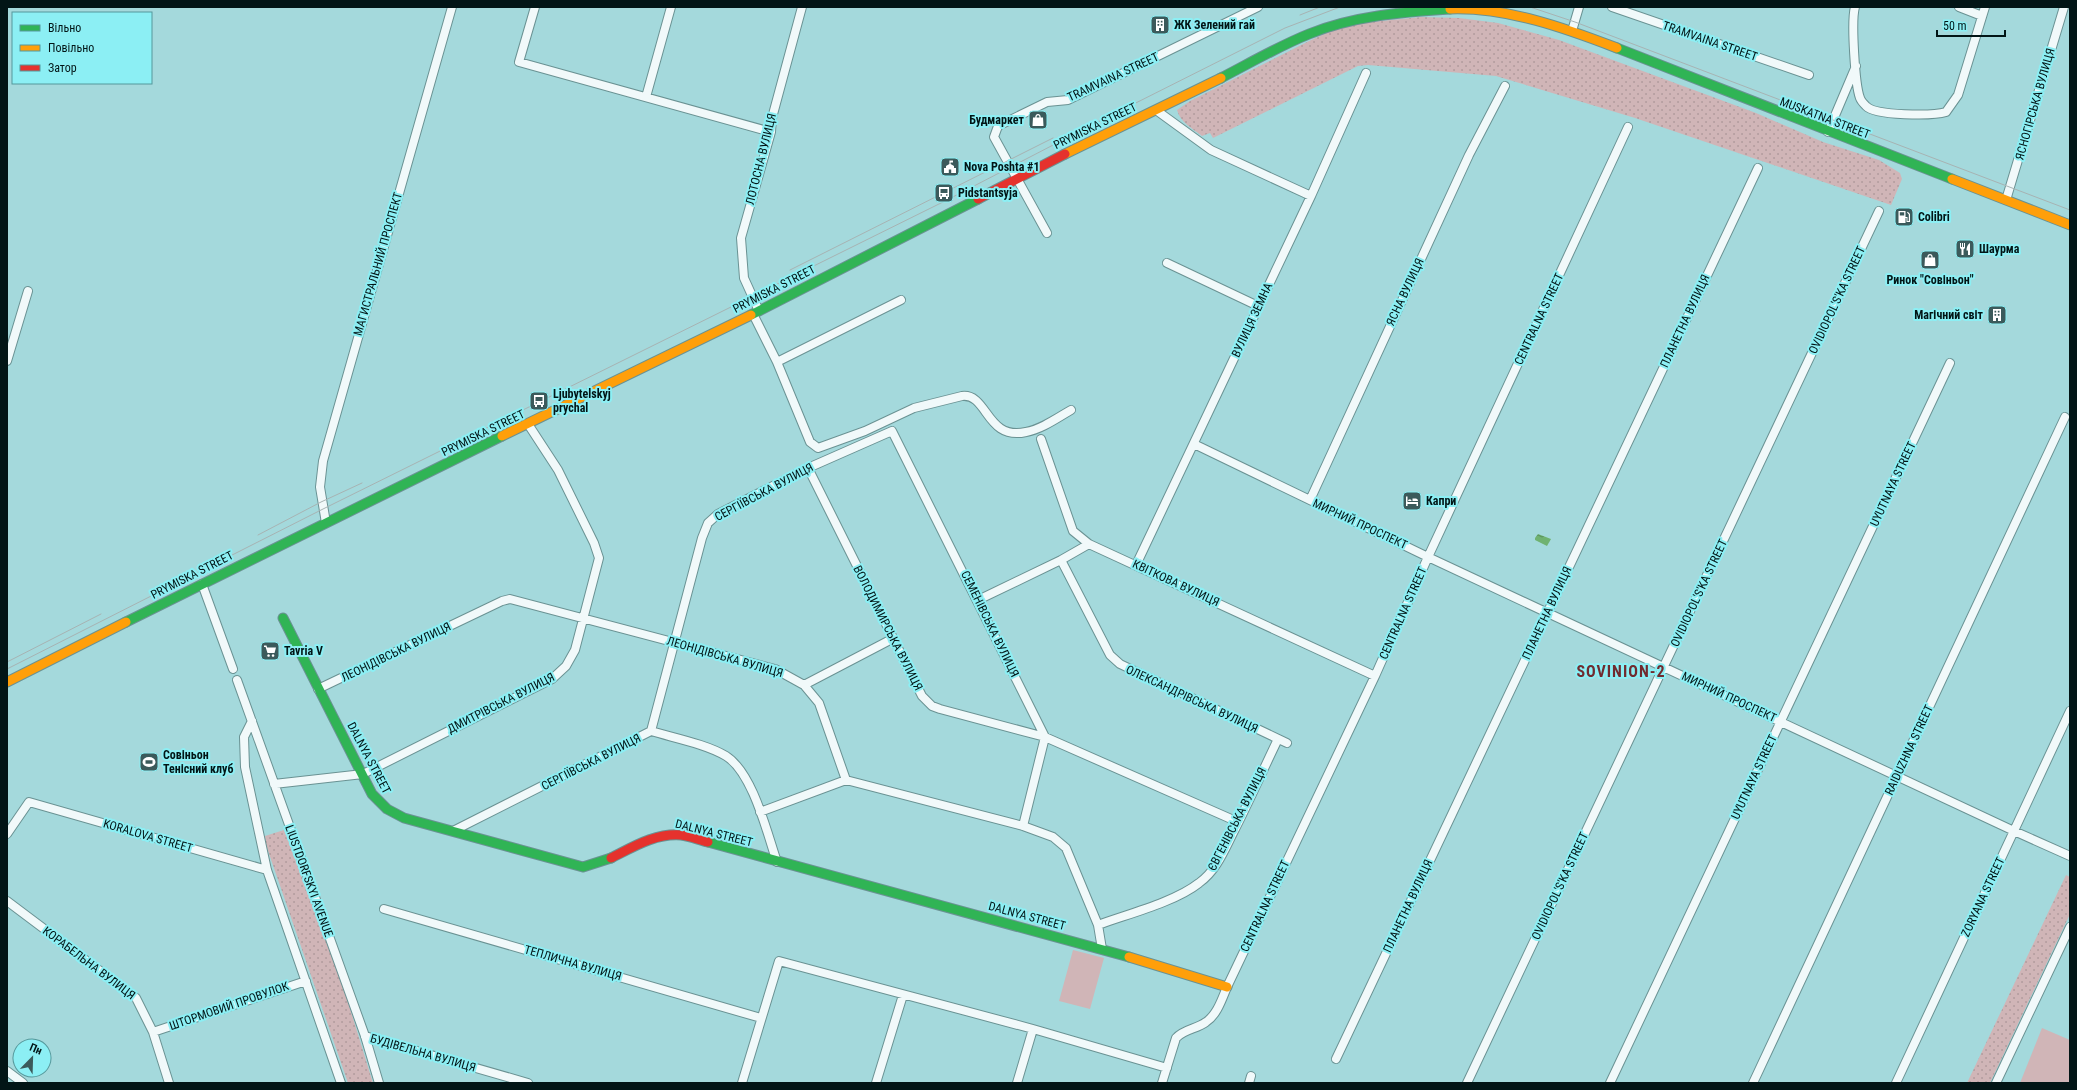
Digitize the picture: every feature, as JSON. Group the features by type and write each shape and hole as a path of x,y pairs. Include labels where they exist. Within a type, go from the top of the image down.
{"street":[{"name":"МАГИСТРАЛЬНИЙ ПРОСПЕКТ","path":"326,523 320,487 322,461 452,7"},
{"path":"535,7 519,62 771,132"},
{"path":"646,97 671,7"},
{"name":"ЛОТОСНА ВУЛИЦЯ","path":"802,7 772,118 771,132 741,238 744,278 756,312 810,442 818,448 865,431 914,408 969,395 974,398 997,426 1011,433 1026,433 1035,430 1071,410"},
{"name":"TRAMVAINA STREET","path":"1047,233 994,137 998,126 1047,102 1068,100 1258,7"},
{"path":"1572,31 1579,7"},
{"name":"TRAMVAINA STREET","path":"1612,7 1809,75"},
{"path":"1855,7 1856,66 1860,99 1867,107 1876,111 1926,115 1946,112 1958,95 1985,7"},
{"path":"1959,7 1982,16"},
{"name":"ЯСНОГІРСЬКА ВУЛИЦЯ","path":"2006,200 2064,7"},
{"name":"PRYMISKA STREET","path":"7,682 202,584 756,312 1016,179 1291,42 1334,25 1357,18 1414,11 1459,9 1529,18 1572,31"},
{"name":"MUSKATNA STREET","path":"1572,31 2070,225"},
{"path":"1828,132 1856,66"},
{"name":"ВУЛИЦЯ ЗЕМНА","path":"1136,565 1311,196 1366,73"},
{"name":"ЯСНА ВУЛИЦЯ","path":"1310,500 1469,154 1505,86"},
{"path":"1156,110 1211,150 1311,196"},
{"name":"CENTRALNA STREET","path":"1162,1083 1176,1038 1180,1034 1210,1019 1227,988 1375,676 1428,557 1628,126"},
{"name":"ПЛАНЕТНА ВУЛИЦЯ","path":"1336,1059 1758,168"},
{"name":"OVIDIOPOL'S'KA STREET","path":"1467,1083 1879,211"},
{"path":"1167,263 1258,306"},
{"path":"7,360 28,291"},
{"path":"777,362 901,300"},
{"name":"UYUTNAYA STREET","path":"1610,1083 1950,363"},
{"name":"RAIDUZHNA STREET","path":"1753,1083 2065,417"},
{"name":"ДМИТРІВСЬКА ВУЛИЦЯ","path":"274,784 363,774 552,679 566,666 572,657 584,618 599,558 597,550 558,470 528,424"},
{"name":"СЕРГІЇВСЬКА ВУЛИЦЯ","path":"453,831 651,731 708,523 718,514 808,468 892,431"},
{"name":"СЕМЕНІВСЬКА ВУЛИЦЯ","path":"892,431 1046,737"},
{"name":"КВІТКОВА ВУЛИЦЯ","path":"1042,439 1072,531 1089,544 1375,676"},
{"name":"МИРНИЙ ПРОСПЕКТ","path":"1194,444 1428,557 2070,856"},
{"name":"ВОЛОДИМИРСЬКА ВУЛИЦЯ","path":"808,468 892,639 922,696 932,706 1046,737 1238,822"},
{"path":"978,600 1061,560 1089,544"},
{"name":"ОЛЕКСАНДРІВСЬКА ВУЛИЦЯ","path":"1061,560 1110,655 1120,664 1286,743"},
{"path":"202,584 233,669"},
{"name":"ЛЕОНІДІВСЬКА ВУЛИЦЯ","path":"318,689 502,601 518,600 776,670 804,685 819,703 846,780"},
{"name":"DALNYA STREET","path":"283,618 372,794 387,809 404,818 583,867 594,866 649,838 669,834 682,835 1102,949 1227,988"},
{"path":"804,685 892,639"},
{"name":"LIUSTDORFSKYI AVENUE","path":"237,680 365,1036 379,1083"},
{"name":"ZORYANA STREET","path":"1896,1083 2070,711"},
{"path":"252,721 244,737 245,767 267,870 341,1083"},
{"path":"651,731 716,751 727,757 744,776 760,812 777,862"},
{"path":"1023,826 1046,737"},
{"name":"ЄВГЕНІВСЬКА ВУЛИЦЯ","path":"1098,925 1170,899 1199,883 1217,863 1278,739"},
{"path":"760,812 846,780 1023,826 1053,837 1066,848 1098,925 1102,949"},
{"name":"KORALOVA STREET","path":"7,834 29,802 267,870"},
{"name":"КОРАБЕЛЬНА ВУЛИЦЯ","path":"7,901 136,998 153,1032 169,1083"},
{"name":"ТЕПЛИЧНА ВУЛИЦЯ","path":"384,909 761,1018"},
{"path":"1996,1083 2070,927"},
{"path":"742,1083 779,961 1033,1029 1166,1068"},
{"name":"ШТОРМОВИЙ ПРОВУЛОК","path":"153,1032 306,981"},
{"path":"876,1083 903,995"},
{"path":"1017,1083 1033,1029"},
{"name":"БУДІВЕЛЬНА ВУЛИЦЯ","path":"365,1036 528,1083"},
{"path":"8,1083 10,1073 23,1083"}],"shaded area":[{"path":"1421,17 1459,18 1498,23 1559,40 1756,113 1823,142 1879,160 1900,173 1902,179 1891,205 1635,118 1496,76 1368,65 1358,66 1213,138 1210,133 1202,136 1187,125 1177,110 1190,101 1333,30 1361,23"},
{"name":"Совіньон Тенісний клуб","path":"147,752 156,754 152,772 143,770"},
{"path":"284,830 344,989 373,1083 348,1083 266,845 265,836"},
{"path":"2066,875 2070,877 2070,914 1990,1083 1967,1083"},
{"path":"1073,950 1104,958 1090,1009 1059,1001"},
{"path":"2042,1028 2070,1040 2070,1083 2020,1083"}],"water":[{"path":"1538,534 1551,539 1547,546 1535,540"}],"tram line":[{"path":"1300,15 1320,7"},
{"path":"7,669 323,509 947,200 1285,28 1340,7"},
{"path":"1530,7 1575,22 2070,210"},
{"path":"790,270 1053,138"},
{"path":"258,535 321,502 362,483"},
{"path":"7,662 101,614"}],"traffic: fast":[{"path":"1221,78 1287,44 1326,28 1378,16 1450,9"},
{"path":"1617,48 1952,179"},
{"path":"751,315 978,199"},
{"path":"126,622 502,436"},
{"path":"283,618 372,794 387,809 404,818 583,867 611,858"},
{"path":"708,842 1129,957"}],"traffic: slow":[{"path":"1450,9 1493,11 1514,15 1556,26 1617,48"},
{"path":"1065,154 1221,78"},
{"path":"1952,179 2070,225"},
{"path":"502,436 751,315"},
{"path":"7,682 126,622"},
{"path":"1129,957 1227,987"}],"traffic: jam":[{"path":"978,199 1065,154"},
{"path":"611,858 636,845 662,836 681,835 708,842"}],"place":[{"name":"ЖК Зелений гай","path":"1160,25"},
{"name":"Будмаркет","path":"1038,120"},
{"name":"Nova Poshta #1","path":"950,167"},
{"name":"Pidstantsyja","path":"944,193"},
{"name":"Colibri","path":"1904,217"},
{"name":"Шаурма","path":"1965,249"},
{"name":"Ринок \"Совіньон\"","path":"1930,260"},
{"name":"Магічний світ","path":"1997,315"},
{"name":"Ljubytelskyj prychal","path":"539,401"},
{"name":"Капри","path":"1412,501"},
{"name":"Tavria V","path":"270,651"},
{"name":"Совіньон Тенісний клуб","path":"149,762"}],"district":[{"name":"SOVINION-2","path":"1621,671"}]}
